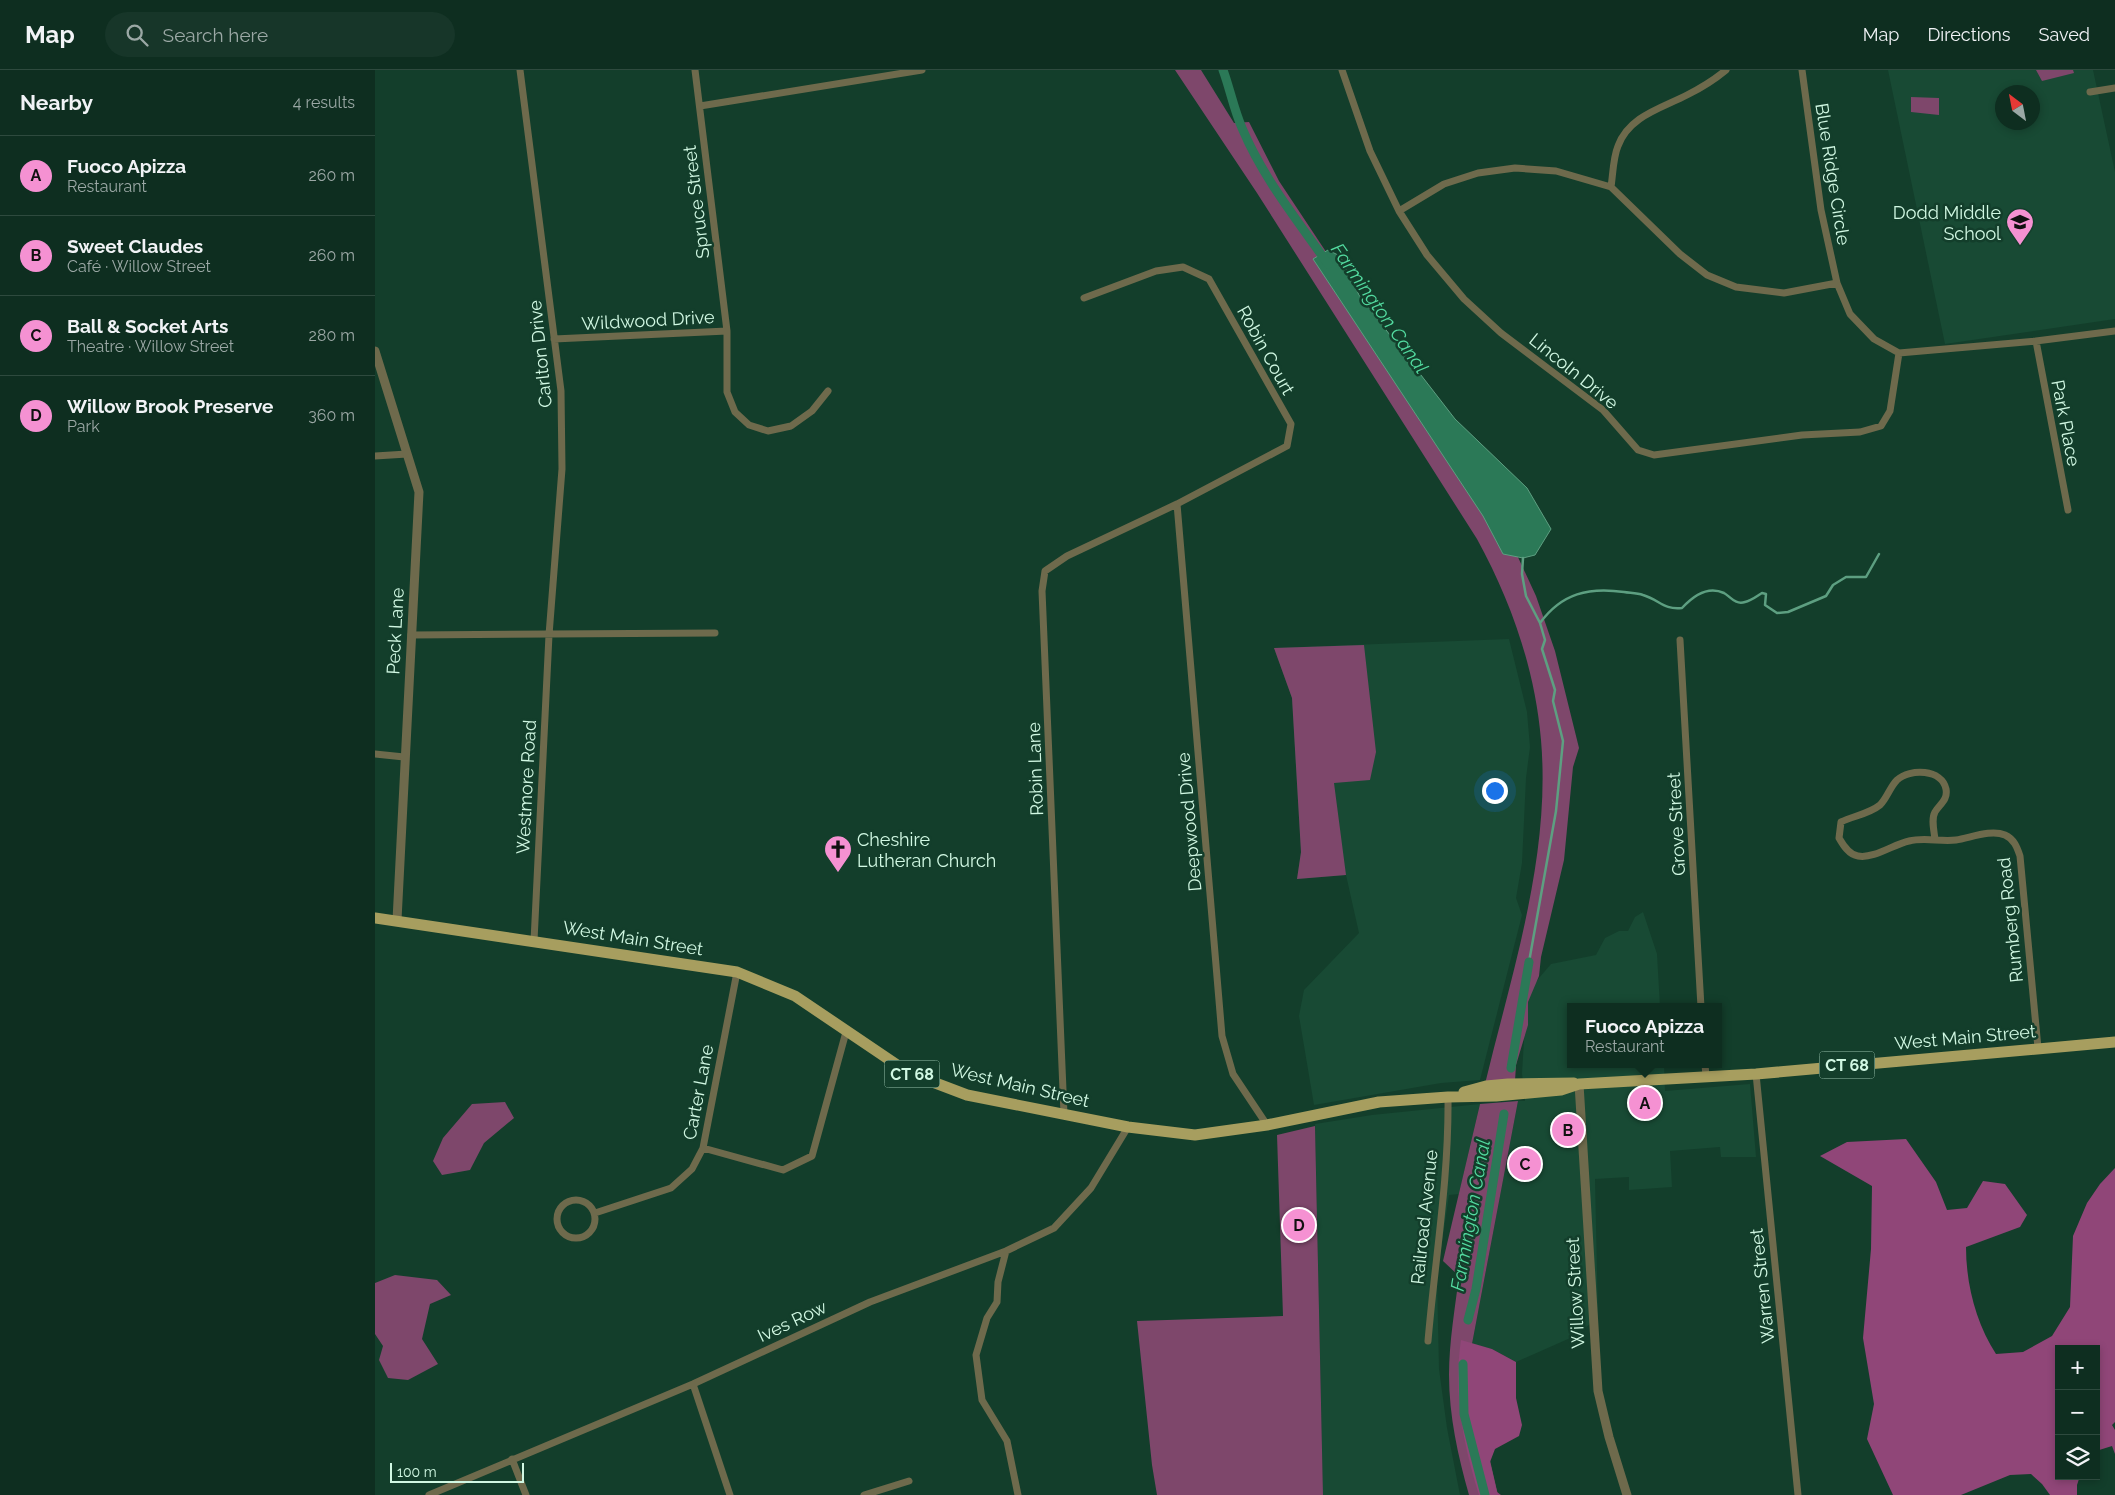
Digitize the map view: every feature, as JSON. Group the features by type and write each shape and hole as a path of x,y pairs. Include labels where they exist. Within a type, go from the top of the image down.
{"main road":[{"name":"West Main Street","path":"375,918 737,972 795,996 909,1073 961,1092 1128,1127 1195,1135 1267,1125 1379,1102 1448,1097 1496,1085 1569,1082 1579,1084 1756,1074 2115,1042"}],"street":[{"name":"Carlton Drive","path":"520,70 561,392 562,469 549,635"},
{"name":"Spruce Street","path":"695,70 727,332"},
{"path":"700,106 922,70"},
{"name":"Lincoln Drive","path":"1342,70 1370,151 1399,211 1427,255 1464,299 1501,333 1603,410 1638,450 1654,455 1802,435 1860,432 1881,426 1890,411 1899,353"},
{"path":"1611,187 1618,145 1633,124 1651,111 1686,95 1726,70"},
{"name":"Blue Ridge Circle","path":"1802,70 1821,210 1837,283 1850,314 1874,338 1899,353"},
{"path":"2090,92 2115,88"},
{"path":"1399,211 1444,184 1478,173 1515,168 1556,172 1611,187 1679,254 1707,275 1736,287 1783,293 1837,283"},
{"name":"Robin Court","path":"1084,298 1156,271 1183,267 1209,279 1291,424 1287,446 1177,504"},
{"path":"1899,353 2035,341 2115,330"},
{"name":"Wildwood Drive","path":"554,339 727,332 727,392 735,412 749,425 768,431 791,426 812,411 828,391"},
{"name":"Park Place","path":"2035,341 2068,510"},
{"name":"Peck Lane","path":"375,351 419,492 397,920"},
{"path":"375,456 407,454"},
{"name":"Robin Lane","path":"1065,1114 1042,591 1045,571 1067,556 1177,504"},
{"name":"Deepwood Drive","path":"1177,504 1221,1036 1233,1074 1267,1125"},
{"path":"411,635 715,634"},
{"name":"Westmore Road","path":"534,941 549,635"},
{"name":"Grove Street","path":"1680,640 1701,1003"},
{"path":"375,754 404,757"},
{"name":"Rumberg Road","path":"1935,839 1934,813 1946,799 1946,788 1941,779 1931,773 1914,772 1905,774 1897,780 1879,805 1868,812 1841,822 1839,838 1846,850 1857,856 1874,854 1911,840 1935,839 1953,841 1994,833 2005,834 2016,843 2020,856 2038,1048"},
{"name":"Carter Lane","path":"595,1213 671,1188 692,1169 703,1148 737,972"},
{"path":"703,1148 783,1170 812,1156 846,1032"},
{"path":"1705,1068 1705,1077"},
{"name":"Warren Street","path":"1756,1074 1799,1495"},
{"name":"Willow Street","path":"1579,1084 1598,1391 1609,1437 1627,1495"},
{"name":"Railroad Avenue","path":"1428,1341 1434,1265 1446,1170 1448,1097"},
{"name":"Ives Row","path":"429,1495 693,1384 870,1302 1006,1252 1054,1228 1091,1188 1128,1127"},
{"path":"575,1200 587,1203 595,1213 596,1219 592,1231 582,1238 569,1237 564,1234 557,1223 559,1210 568,1201 575,1200"},
{"path":"1006,1252 997,1282 997,1302 987,1318 975,1355 982,1400 1007,1441 1018,1495"},
{"path":"693,1384 730,1495"},
{"path":"512,1459 526,1495"},
{"path":"864,1495 909,1481"}],"shaded area":[{"path":"1175,70 1201,70 1234,123 1249,122 1279,181 1431,410 1511,542 1536,596 1555,651 1579,748 1573,767 1564,860 1541,957 1539,976 1528,1002 1528,1025 1516,1065 1515,1081 1485,1084 1527,914 1535,870 1543,783 1541,740 1533,687 1511,611 1477,539 1257,193"},
{"name":"Dodd Middle School","path":"1888,70 2093,70 2115,172 2115,319 1945,344"},
{"path":"2036,70 2073,70 2074,73 2042,81"},
{"path":"1911,97 1939,98 1939,115 1911,112"},
{"path":"1328,250 1340,256 1359,295 1455,419 1527,488 1551,529 1535,555 1523,558 1503,554 1483,516 1313,259"},
{"path":"1509,639 1527,712 1530,747 1526,778 1522,863 1516,898 1522,915 1480,1080 1441,1083 1314,1105 1299,1016 1304,990 1359,933 1346,875 1297,879 1301,852 1292,698 1274,648"},
{"path":"1364,645 1376,752 1370,780 1334,783 1346,875 1297,879 1301,852 1292,698 1274,648"},
{"path":"1643,912 1657,954 1660,1003 1567,1003 1567,1068 1664,1068 1665,1091 1750,1084 1756,1157 1721,1157 1720,1147 1670,1151 1672,1187 1629,1190 1629,1177 1595,1179 1598,1317 1577,1335 1516,1362 1492,1349 1472,1344 1518,1101 1525,1101 1522,1073 1527,992 1551,964 1596,955 1605,938 1619,931 1628,931 1635,917"},
{"path":"1518,1101 1472,1344 1483,1430 1498,1495 1469,1495 1455,1436 1449,1390 1450,1350 1459,1276 1443,1261 1480,1104"},
{"path":"505,1102 514,1118 484,1143 470,1170 442,1175 433,1161 443,1138 472,1104"},
{"path":"1480,1104 1459,1194 1449,1195 1437,1277 1439,1369 1447,1428 1460,1495 1323,1495 1315,1124 1372,1115"},
{"path":"1315,1126 1323,1495 1157,1495 1152,1465 1137,1321 1283,1316 1277,1135"},
{"path":"1906,1139 1936,1182 1947,1210 1967,1208 1983,1181 2005,1184 2027,1215 2020,1227 1966,1247 1966,1261 1973,1303 1983,1329 1996,1354 2023,1352 2052,1336 2070,1307 2073,1236 2087,1203 2100,1184 2115,1168 2115,1422 2112,1425 2115,1430 2115,1454 2112,1446 2100,1450 2100,1345 2055,1345 2055,1480 2079,1480 2077,1495 2050,1495 2031,1474 2010,1475 1961,1495 1893,1495 1867,1439 1874,1404 1863,1338 1871,1249 1872,1186 1820,1156 1847,1142"},
{"path":"395,1275 437,1280 451,1295 430,1304 422,1339 438,1364 408,1380 388,1378 379,1360 383,1346 375,1334 375,1283"},
{"path":"1461,1340 1492,1349 1516,1362 1516,1398 1522,1425 1519,1436 1495,1449 1490,1462 1497,1492 1501,1495 1479,1495 1468,1457 1459,1399 1458,1379"}],"waterway":[{"name":"Farmington Canal","path":"1223,70 1239,121 1250,146 1281,198 1328,264"},
{"path":"1540,623 1548,613 1567,599 1577,594 1599,591 1641,594 1670,608 1682,608 1695,596 1712,590 1724,593 1736,602 1742,603 1762,593 1766,594 1765,605 1777,613 1788,612 1826,596 1833,585 1846,577 1866,577 1879,554"},
{"path":"1523,558 1522,574 1526,596 1540,623 1545,640 1542,649 1555,690 1553,701 1563,741 1556,811 1529,962"},
{"name":"Farmington Canal","path":"1511,1068 1529,962"},
{"name":"Farmington Canal","path":"1468,1320 1476,1289 1504,1114"},
{"name":"Farmington Canal","path":"1463,1364 1464,1414 1485,1495"}],"place":[{"name":"Dodd Middle School","path":"2020,246"},
{"name":"Cheshire Lutheran Church","path":"838,873"},
{"name":"Fuoco Apizza","path":"1645,1103"},
{"name":"Sweet Claudes","path":"1568,1130"},
{"name":"Ball & Socket Arts","path":"1525,1164"},
{"name":"Willow Brook Preserve","path":"1299,1225"}]}
